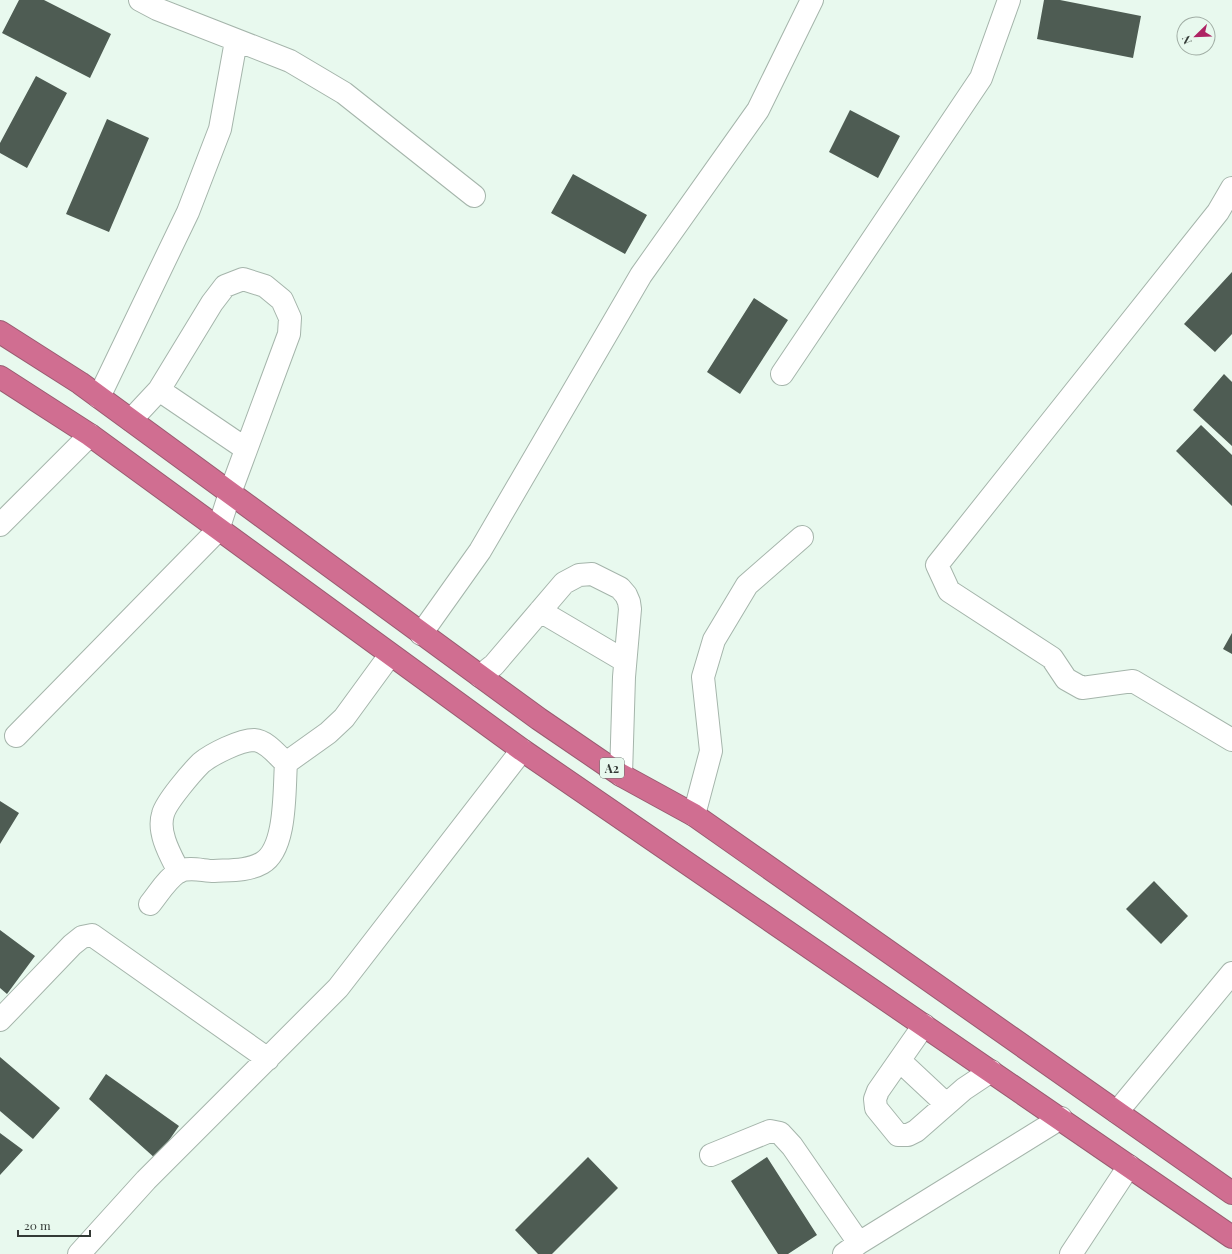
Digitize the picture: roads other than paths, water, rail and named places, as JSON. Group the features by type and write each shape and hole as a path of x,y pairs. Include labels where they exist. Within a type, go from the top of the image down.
{"highway":[{"name":"A2","path":"0,332 80,383 421,634 621,775 694,815 1232,1193"},
{"path":"0,377 90,435 218,530 522,750 1232,1237"}],"street":[{"path":"140,0 157,9 290,61 344,93 474,196"},
{"path":"421,634 480,552 640,275 758,110 812,0"},
{"path":"782,374 981,78 1009,0"},
{"path":"99,397 188,212 217,136 236,41"},
{"path":"1232,188 1225,216 937,565 949,590 1052,658 1066,679 1082,688 1133,681 1232,740"},
{"path":"16,736 218,530 230,493 289,334 290,318 282,300 265,286 243,279 225,286 212,303 159,390 131,420"},
{"path":"159,390 246,449"},
{"path":"0,525 90,435"},
{"path":"694,815 711,751 703,677 714,640 747,585 802,537"},
{"path":"480,676 494,665 564,583 579,575 592,574 620,588 626,595 630,609 625,661 621,775"},
{"path":"540,611 625,661"},
{"path":"286,763 328,733 344,718 390,655"},
{"path":"179,872 169,852 162,826 163,814 168,802 202,763 230,747 254,740 266,744 286,763"},
{"path":"84,1252 146,1180 338,988 522,750"},
{"path":"150,904 169,880 179,872 188,870 213,871 249,869 262,864 270,858 277,844 282,821 286,763"},
{"path":"0,1020 72,945 82,937 92,935 268,1059"},
{"path":"1117,1112 1232,973"},
{"path":"924,1025 878,1091 875,1099 876,1108 898,1135 908,1135 916,1131 972,1082 991,1071"},
{"path":"900,1060 946,1104"},
{"path":"711,1155 770,1131 780,1132 792,1146 851,1248 1060,1118"},
{"path":"1071,1254 1129,1166"}]}
